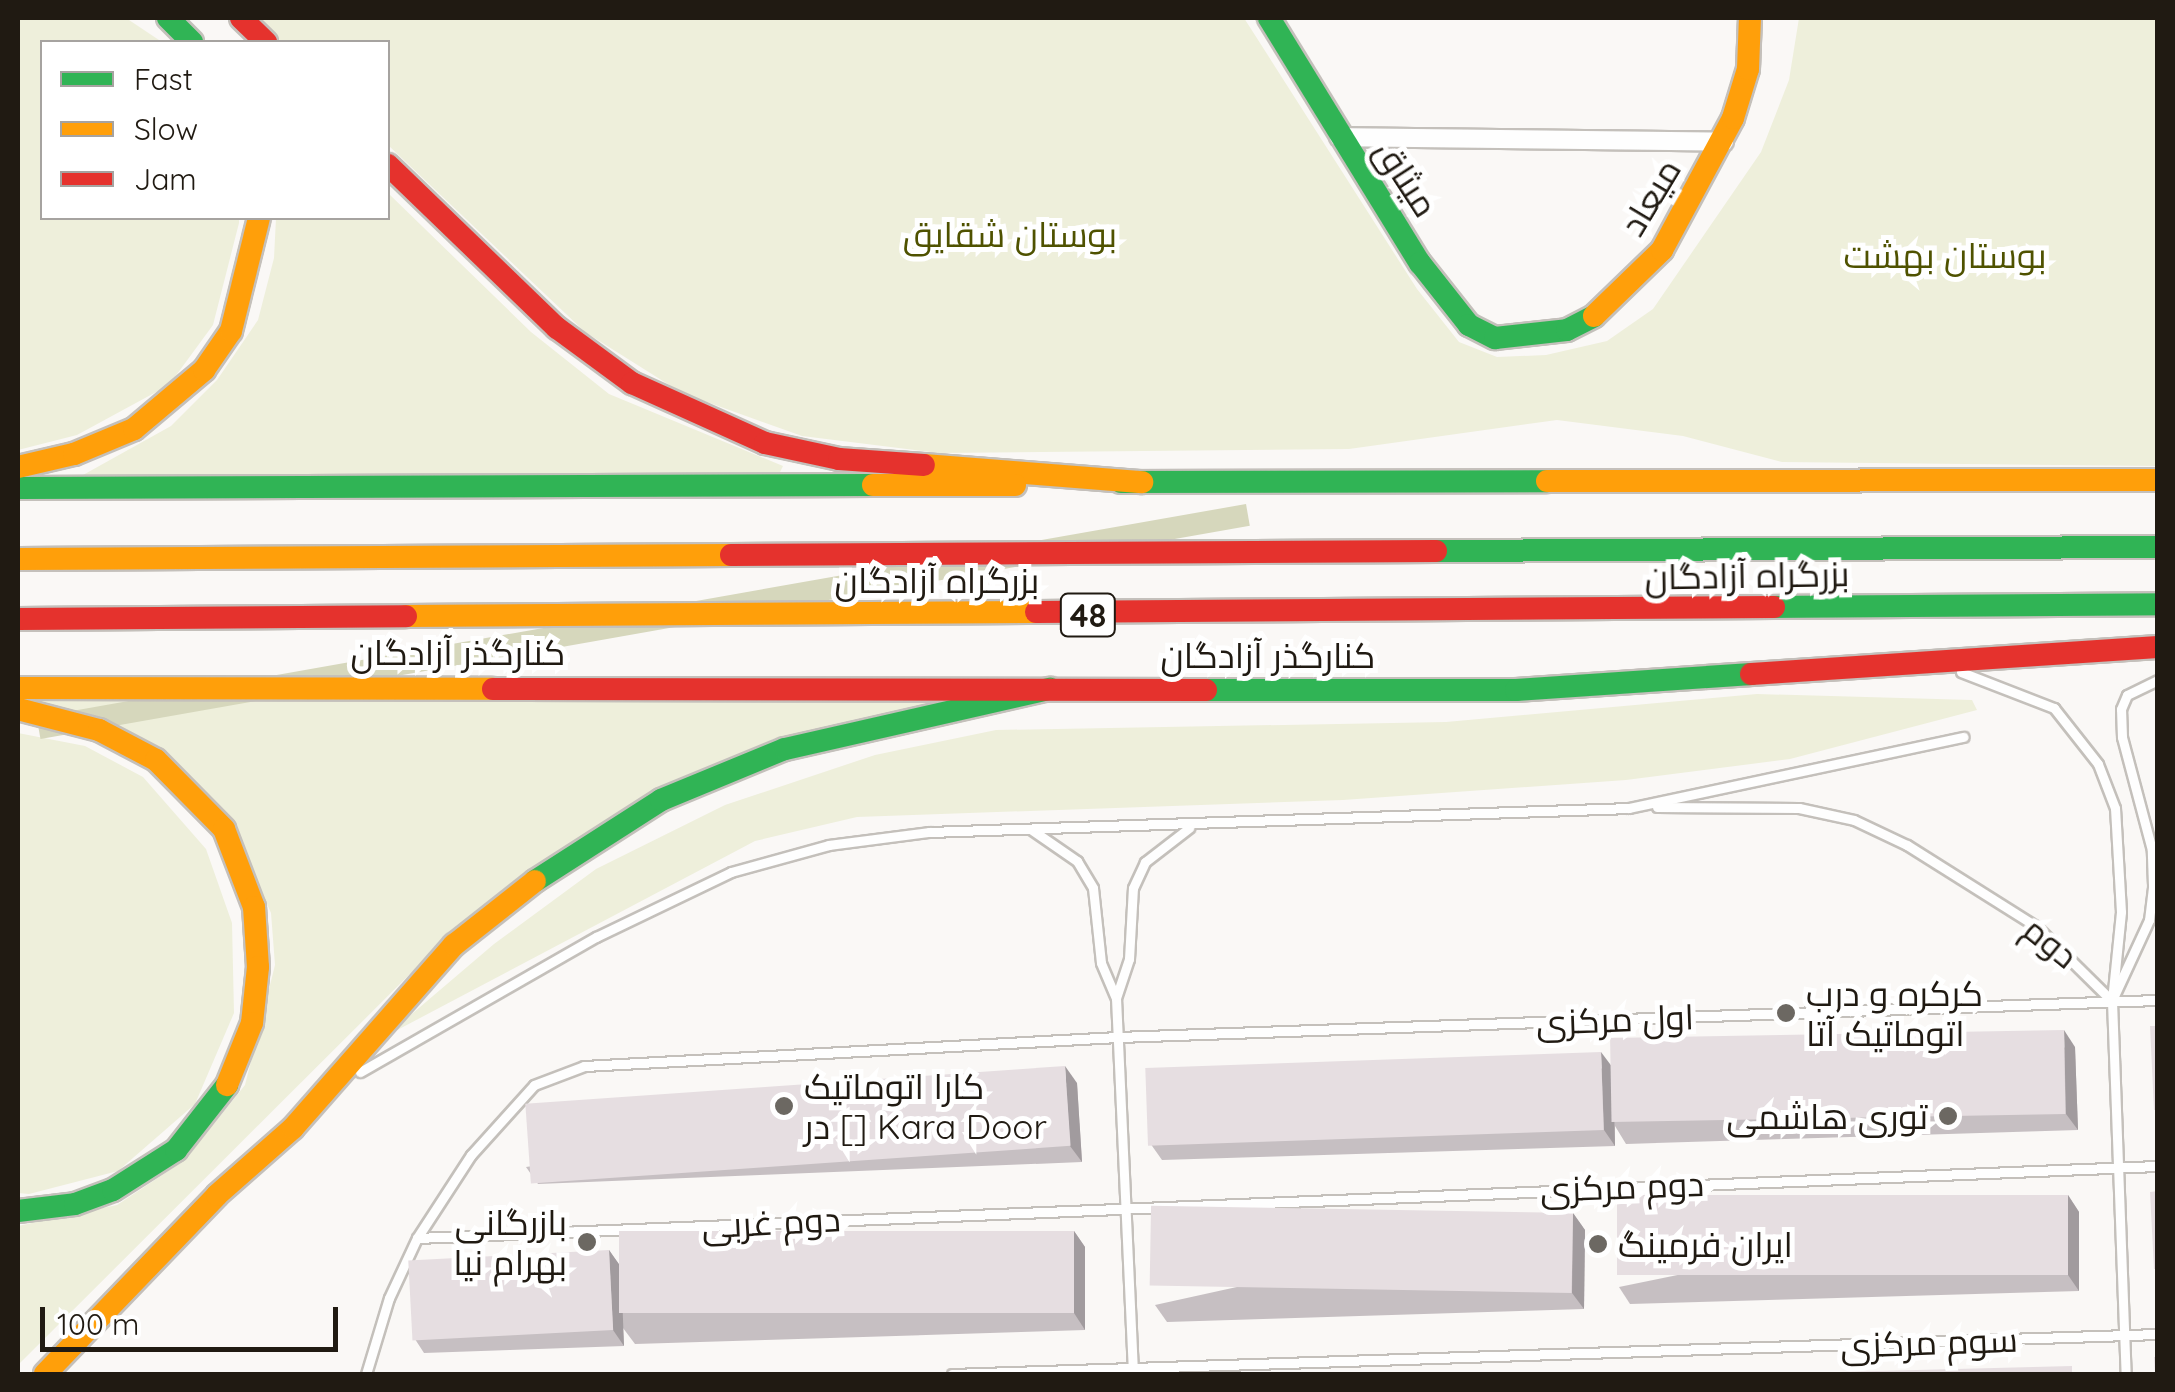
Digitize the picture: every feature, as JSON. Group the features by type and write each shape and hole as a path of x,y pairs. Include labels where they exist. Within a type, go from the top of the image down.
{"main road":[{"path":"168,18 190,40"},
{"path":"241,18 264,40"},
{"name":"میثاق","path":"1269,18 1339,137 1450,305 1482,332 1518,337"},
{"name":"میعاد","path":"1518,337 1567,330 1607,309 1637,281 1724,142 1748,70 1750,18"},
{"path":"390,167 557,328 632,383 696,415 765,443 839,459 1142,482"},
{"path":"18,467 74,454 134,428 204,370 230,330 250,274 259,220"},
{"path":"18,488 2158,480"},
{"name":"بزرگراه آزادگان","path":"18,559 2158,548"},
{"name":"بزرگراه آزادگان","path":"18,619 2158,604"},
{"name":"کنارگذر آزادگان","path":"18,688 1516,690 2158,647"},
{"path":"45,1374 217,1195 293,1128 454,945 604,832 660,800 784,749 1050,690"},
{"path":"18,709 99,730 156,760 203,801 224,830 254,907 258,967 252,1023 227,1084 176,1150 113,1190 74,1204 18,1211"}],"street":[{"path":"1339,137 1724,142"}],"lane":[{"path":"1898,667 1958,671 2014,687 2054,708 2098,764 2114,808 2121,859 2112,1001 2126,1374"},
{"path":"2112,1001 2133,964 2153,885 2121,708 2138,686 2158,680"},
{"path":"293,1128 359,1072 596,937 730,872 829,845 929,832 1191,827 1629,808 1964,738"},
{"name":"دوم","path":"1629,808 1799,808 1854,820 1907,845 2037,927 2112,1001"},
{"path":"1116,998 1129,959 1133,888 1144,862 1191,827"},
{"path":"1029,829 1077,861 1093,888 1101,964 1116,998 1133,1371"},
{"name":"اول مرکزی","path":"417,1238 471,1155 534,1084 584,1066 1118,1037 2158,1000"},
{"name":"دوم مرکزی","path":"1126,1205 2158,1166"},
{"name":"دوم غربی","path":"417,1238 1126,1205"},
{"path":"366,1374 389,1298 417,1238"},
{"name":"سوم مرکزی","path":"952,1374 1133,1371 2158,1334"}],"green space":[{"path":"18,18 126,18 159,40 40,40 40,220 239,223 213,325 169,385 77,435 18,450"},
{"name":"بوستان شقایق","path":"258,18 1244,18 1417,289 1459,342 1497,357 1546,355 1607,341 1653,309 1761,152 1789,80 1799,18 2157,18 2157,466 1782,462 1683,436 1557,420 1349,449 939,453 802,436 682,393 585,332 390,147 390,40 280,40"},
{"path":"390,195 531,332 609,394 783,466 779,474 83,475 171,426 217,380 258,320 274,258 276,220 390,220"},
{"path":"1246,504 1250,526 40,739 37,717"},
{"path":"1757,694 1972,700 1977,710 1790,759 1626,780 1343,800 857,817 755,841 386,1036 494,944 596,869 725,805 875,755 996,730 1446,722"},
{"path":"18,697 970,698 773,739 445,939 18,1365 18,1226 117,1205 185,1160 245,1085 275,965 271,913 226,812"},
{"path":"18,733 85,746 143,777 206,849 232,923 234,1013 195,1104 118,1171 29,1194 18,1193"}],"building":[{"path":"2150,1026 2158,1026 2158,1110 2154,1110"},
{"path":"2064,1030 2065,1114 1612,1122 1610,1038"},
{"path":"1601,1052 1604,1130 1148,1146 1145,1068"},
{"path":"1065,1066 1071,1146 531,1184 525,1104"},
{"path":"2158,1191 2158,1269 2154,1269 2150,1192"},
{"path":"1617,1195 2068,1195 2068,1275 1617,1275"},
{"path":"1151,1206 1573,1213 1572,1293 1150,1286"},
{"path":"619,1231 1074,1231 1074,1313 619,1313"},
{"path":"609,1250 613,1330 412,1340 408,1261"},
{"path":"2072,1366 2072,1374 1761,1374"}],"traffic: fast":[{"path":"168,18 190,40"},
{"path":"1269,18 1420,263 1469,325 1495,338 1567,330 1594,316"},
{"path":"1121,482 1547,481"},
{"path":"18,488 873,485"},
{"path":"1436,551 2158,547"},
{"path":"1774,607 2158,604"},
{"path":"1206,690 1516,690 1751,674"},
{"path":"535,881 661,800 785,749 1050,689"},
{"path":"18,1211 75,1204 113,1190 176,1150 227,1085"}],"traffic: slow":[{"path":"1594,316 1662,250 1733,118 1748,69 1750,18"},
{"path":"18,467 74,454 134,429 204,370 231,331 259,220"},
{"path":"924,465 1142,482"},
{"path":"1547,481 2158,480"},
{"path":"873,485 1015,485"},
{"path":"18,559 731,555"},
{"path":"406,616 1036,612"},
{"path":"18,688 493,689"},
{"path":"18,709 99,730 156,760 224,829 254,907 258,967 252,1023 227,1085"},
{"path":"45,1374 217,1195 293,1128 454,945 535,881"}],"traffic: jam":[{"path":"241,18 264,40"},
{"path":"390,167 557,328 632,383 765,443 839,459 924,465"},
{"path":"731,555 1436,551"},
{"path":"1036,612 1774,607"},
{"path":"18,619 406,616"},
{"path":"1751,674 2158,647"},
{"path":"493,689 1206,690"}],"place":[{"name":"کرکره و درب اتوماتیک آتا","path":"1786,1013"},
{"name":"کارا اتوماتیک در [] Kara Door","path":"784,1106"},
{"name":"توری هاشمی","path":"1948,1116"},
{"name":"بازرگانی بهرام نیا","path":"587,1242"},
{"name":"ایران فرمینگ","path":"1598,1244"}],"park label":[{"name":"بوستان بهشت","path":"1945,255"}]}
